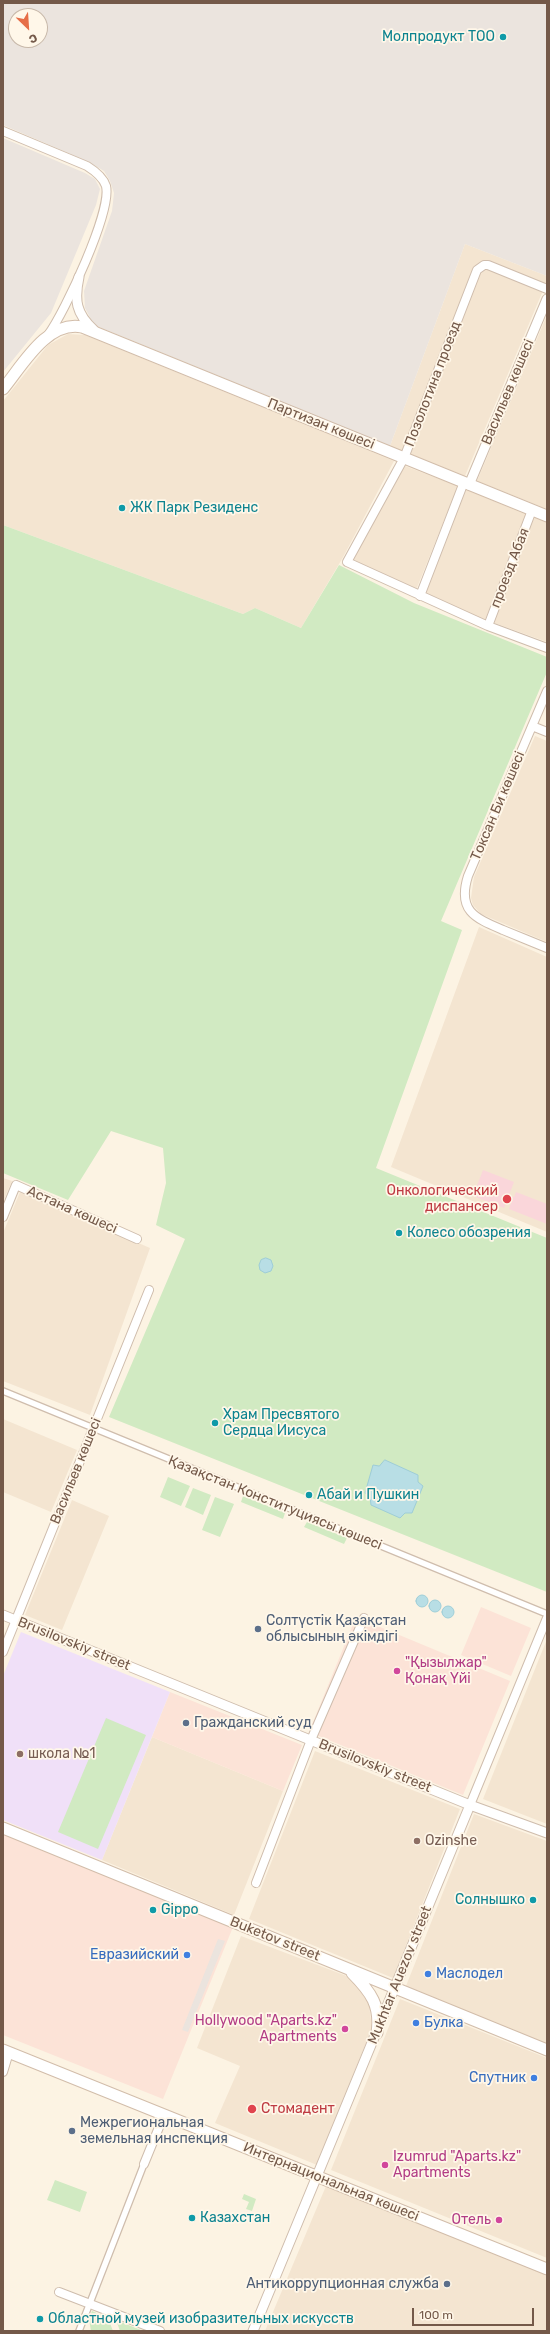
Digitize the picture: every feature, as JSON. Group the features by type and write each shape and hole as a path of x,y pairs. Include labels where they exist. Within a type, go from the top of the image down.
{"main road":[{"name":"Партизан көшесі","path":"3,389 39,346 52,334 66,327 76,326 95,331 547,516"},
{"name":"Buketov street","path":"3,1828 547,2050"},
{"path":"349,1970 364,1985 374,2001 379,2018 377,2033"},
{"name":"Интернациональная көшесі","path":"6,2051 547,2268"}],"street":[{"path":"3,131 87,166 104,181 106,190 104,209 79,277 59,320 39,346"},
{"name":"Позолотина проезд","path":"420,596 347,562 404,458 480,267 484,265 492,266 547,289"},
{"path":"79,277 76,300 77,309 81,316 95,331"},
{"name":"Васильев көшесі","path":"420,596 466,484 547,299"},
{"name":"проезд Абая","path":"488,626 532,510"},
{"path":"420,596 488,626 547,648"},
{"name":"Токсан Би көшесі","path":"547,691 466,883 464,896 466,905 471,913 479,920 547,948"},
{"path":"532,726 547,732"},
{"name":"Астана көшесі","path":"3,1217 16,1185 137,1238"},
{"name":"Васильев көшесі","path":"3,1652 149,1290"},
{"name":"Қазақстан Конституциясы көшесі","path":"3,1391 547,1614"},
{"name":"Brusilovskiy street","path":"3,1615 470,1805 547,1833"},
{"path":"256,1883 311,1740 364,1618"},
{"name":"Mukhtar Auezov street","path":"253,2331 547,1618"},
{"path":"3,2072 6,2051"},
{"path":"79,2331 164,2115"},
{"path":"59,2292 160,2331"}],"shaded area":[{"path":"3,3 547,3 547,276 465,244 390,446 94,325 85,308 84,291 112,211 114,193 110,181 104,171 89,162 3,125"},
{"path":"3,138 85,173 95,179 100,189 96,205 51,313 3,372"},
{"path":"465,244 547,276 547,281 465,476 390,446"},
{"path":"547,315 547,509 477,481"},
{"path":"68,334 85,335 394,461 342,559 301,628 255,608 243,614 3,525 3,401 48,345"},
{"path":"405,466 458,486 416,590 352,559"},
{"path":"465,489 527,515 485,620 424,593"},
{"path":"534,517 547,523 547,642 492,622"},
{"path":"535,736 547,741 547,942 481,914 473,905 471,898 474,877"},
{"path":"479,927 547,957 547,1232 391,1167"},
{"name":"Онкологический диспансер","path":"483,1170 514,1182 509,1195 514,1197 516,1192 547,1204 547,1224 509,1209 511,1203 507,1201 504,1208 473,1196"},
{"path":"3,1178 12,1181 3,1202"},
{"path":"20,1192 150,1248 90,1415 3,1381 3,1233"},
{"path":"3,1419 77,1450 51,1512 3,1492"},
{"path":"72,1500 109,1516 62,1630 25,1615"},
{"path":"481,1607 531,1628 511,1676 461,1655"},
{"path":"356,1617 510,1681 463,1795 309,1732"},
{"path":"21,1632 170,1692 102,1860 3,1820 3,1676"},
{"path":"547,1639 547,1824 483,1799"},
{"path":"170,1692 302,1745 283,1791 152,1737"},
{"path":"152,1737 283,1791 234,1915 102,1860"},
{"path":"315,1751 460,1809 393,1978 249,1919"},
{"path":"474,1814 547,1841 547,2044 406,1986"},
{"path":"3,1834 233,1927 163,2099 3,2035"},
{"path":"241,1936 352,1978 369,2005 372,2028 317,2165 215,2123 240,2066 197,2048"},
{"path":"218,1939 225,1941 188,2032 182,2030"},
{"path":"400,1999 547,2058 547,2258 331,2170"},
{"path":"326,2186 547,2275 547,2331 265,2331"}],"green space":[{"path":"3,525 243,614 255,608 301,628 339,565 414,603 547,657 547,672 441,921 462,930 376,1168 547,1238 547,1592 109,1417 185,1239 156,1225 166,1183 163,1148 111,1131 68,1200 3,1173"},
{"path":"168,1477 190,1486 181,1506 160,1497"},
{"path":"193,1488 211,1495 203,1515 185,1507"},
{"path":"243,1496 285,1513 283,1519 241,1502"},
{"path":"215,1497 234,1504 220,1537 202,1530"},
{"path":"307,1522 347,1538 344,1544 304,1527"},
{"path":"106,1718 146,1735 98,1849 58,1832"},
{"path":"55,2180 87,2192 80,2212 47,2200"},
{"path":"244,2194 256,2199 252,2211 246,2209 249,2202 242,2199"},
{"path":"92,2311 108,2318 113,2331 91,2331 89,2319"},
{"path":"116,2320 141,2330 144,2331 120,2331"}],"water":[{"path":"266,1258 271,1260 273,1266 271,1271 265,1273 260,1270 259,1265 261,1260"},
{"path":"385,1460 418,1475 418,1482 423,1486 412,1513 405,1513 400,1518 371,1505 370,1497 365,1493 373,1465 379,1466"},
{"path":"422,1595 426,1597 428,1601 426,1605 422,1607 418,1605 416,1601 418,1597"},
{"path":"435,1600 439,1602 441,1606 439,1610 435,1612 431,1610 429,1606 431,1602"},
{"path":"448,1606 452,1608 454,1612 452,1616 448,1618 444,1616 442,1612 444,1608"}],"place":[{"name":"Молпродукт ТОО","path":"503,37"},
{"name":"ЖК Парк Резиденс","path":"122,508"},
{"name":"Онкологический диспансер","path":"507,1199"},
{"name":"Колесо обозрения","path":"399,1233"},
{"name":"Храм Пресвятого Сердца Иисуса","path":"215,1423"},
{"name":"Абай и Пушкин","path":"309,1495"},
{"name":"Солтүстік Қазақстан облысының әкімдігі","path":"258,1629"},
{"name":"\"Қызылжар\" Қонақ Үйі","path":"397,1671"},
{"name":"Гражданский суд","path":"186,1723"},
{"name":"школа №1","path":"20,1754"},
{"name":"Ozinshe","path":"417,1841"},
{"name":"Солнышко","path":"533,1900"},
{"name":"Gippo","path":"153,1910"},
{"name":"Евразийский","path":"187,1955"},
{"name":"Маслодел","path":"428,1974"},
{"name":"Булка","path":"416,2023"},
{"name":"Hollywood \"Aparts.kz\" Apartments","path":"345,2029"},
{"name":"Спутник","path":"534,2078"},
{"name":"Стомадент","path":"252,2109"},
{"name":"Межрегиональная земельная инспекция","path":"72,2131"},
{"name":"Izumrud \"Aparts.kz\" Apartments","path":"385,2165"},
{"name":"Казахстан","path":"192,2218"},
{"name":"Отель","path":"499,2220"},
{"name":"Антикоррупционная служба","path":"447,2284"},
{"name":"Областной музей изобразительных искусств","path":"40,2319"}]}
